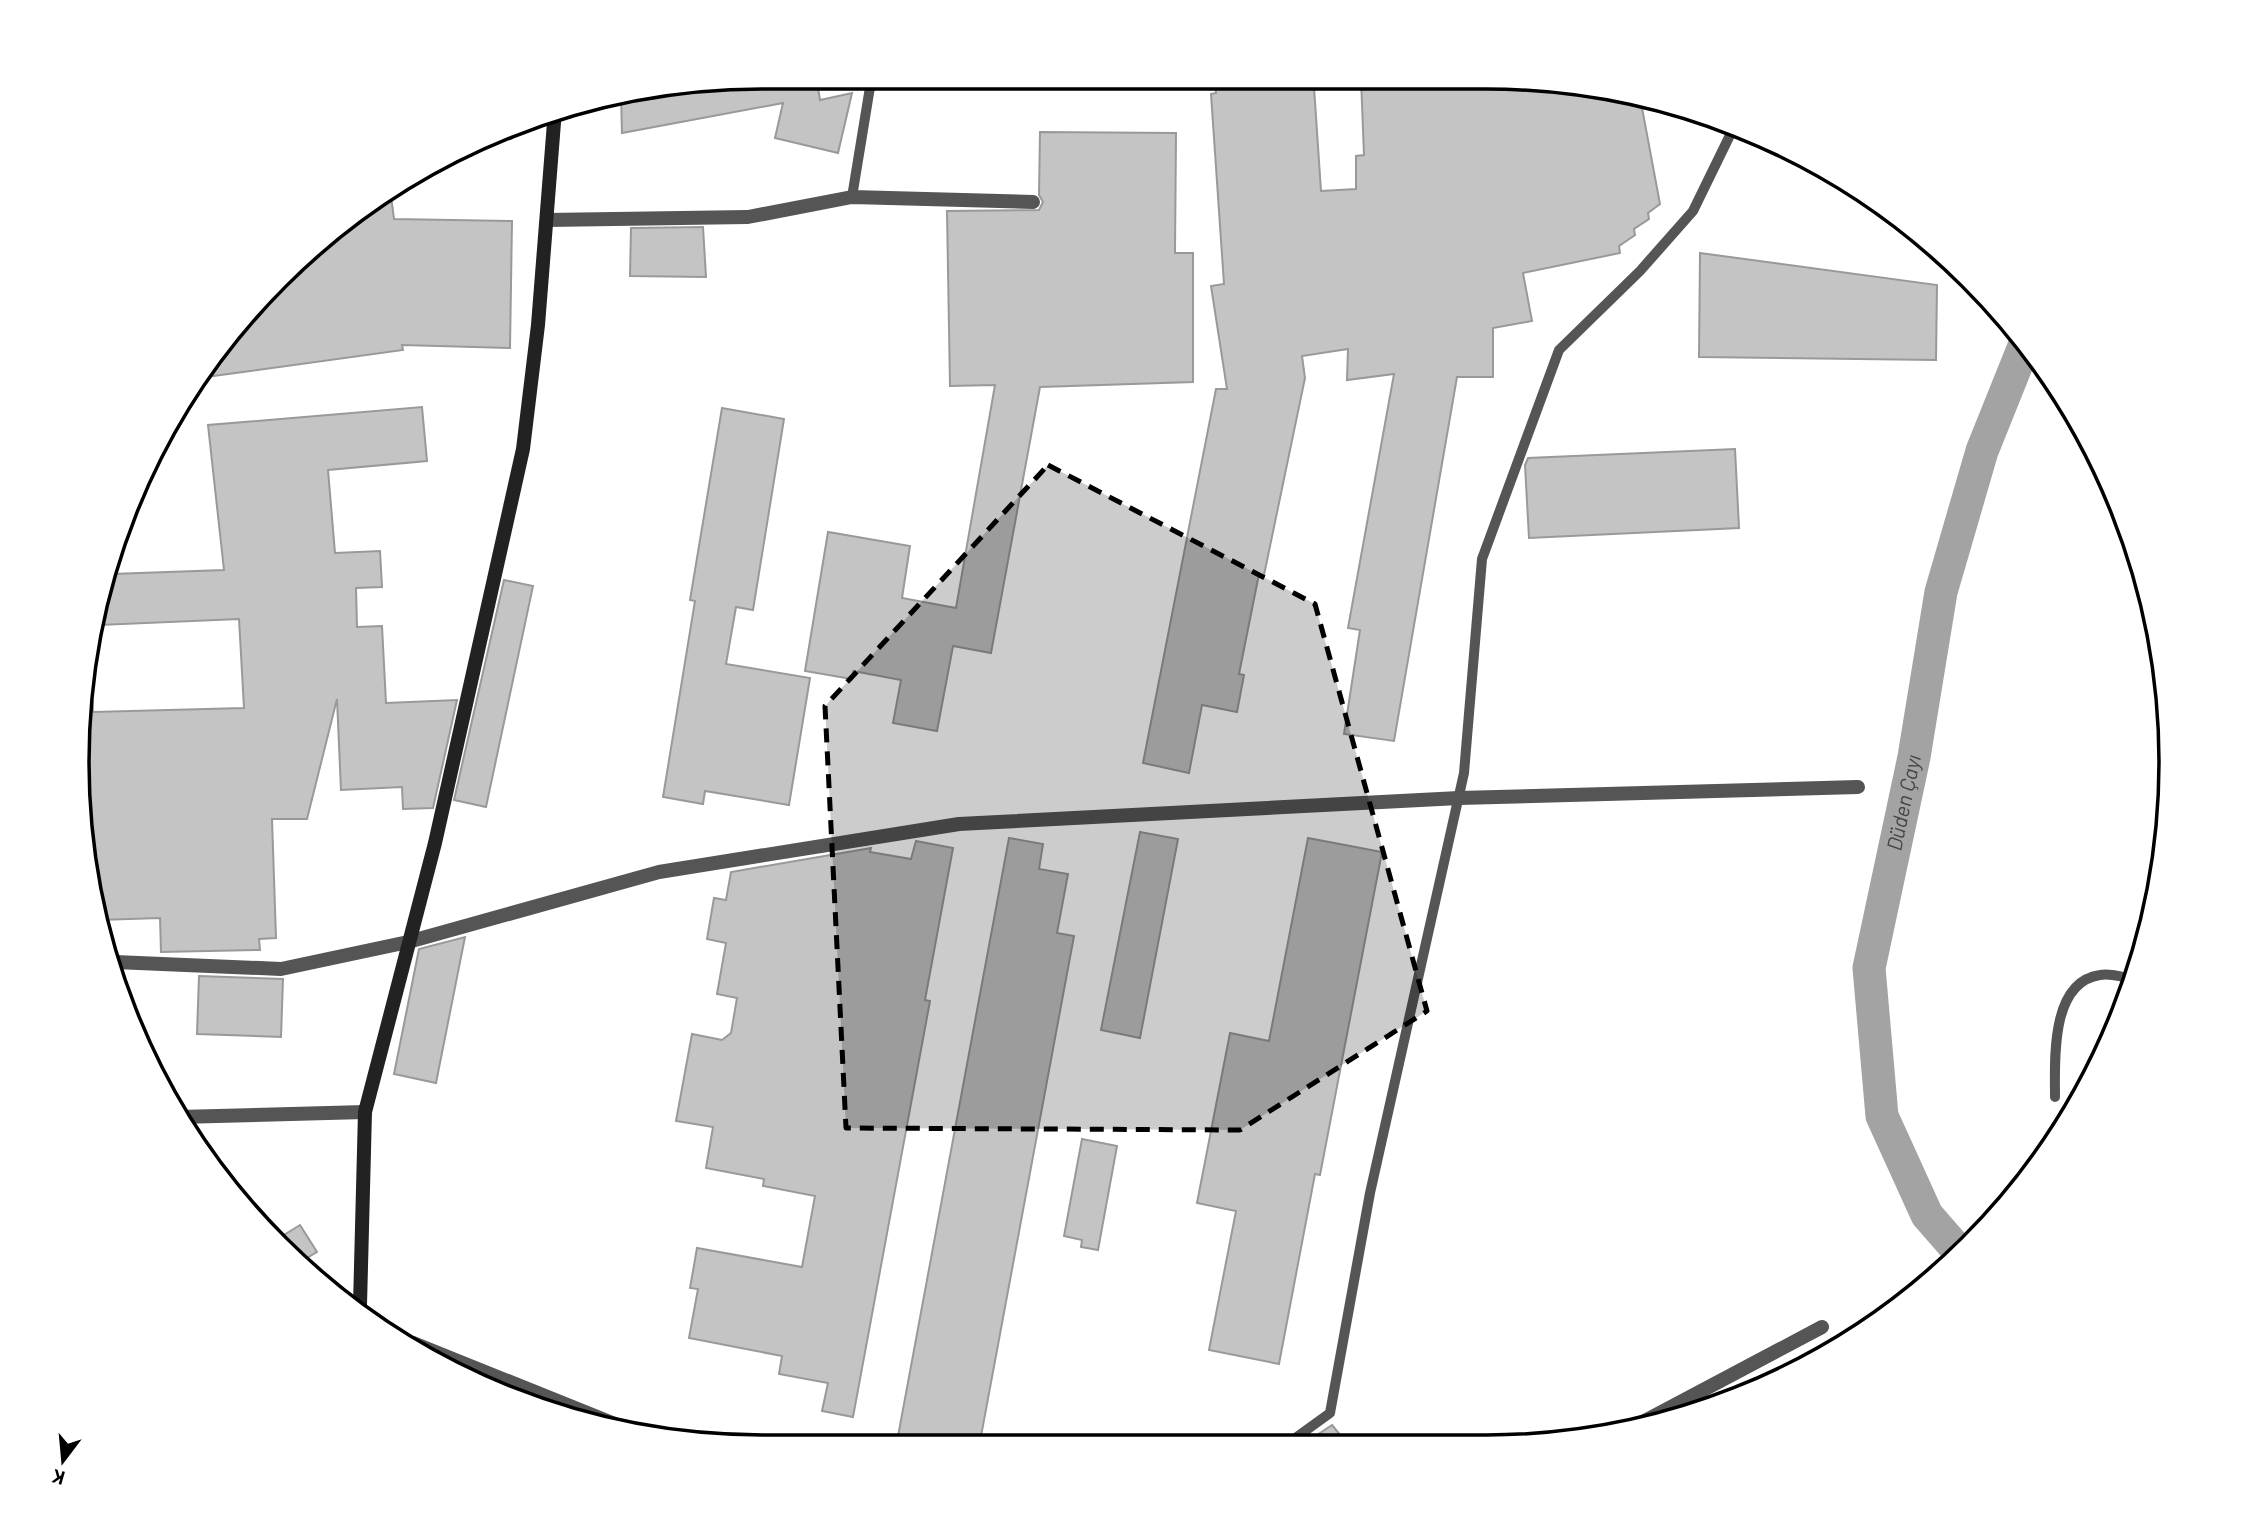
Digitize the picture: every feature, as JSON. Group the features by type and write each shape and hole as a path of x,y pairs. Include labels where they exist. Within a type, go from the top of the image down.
{"street":[{"path":"360,1302 365,1112 438,830 523,449 547,220 554,122"},
{"path":"547,220 748,216 852,197 1033,202"},
{"path":"120,962 281,969 408,942 659,872 960,824 1459,798 1858,787"},
{"path":"191,1117 365,1112"},
{"path":"1664,1411 1822,1327"},
{"path":"452,1359 574,1408"}],"lane":[{"path":"852,197 870,89"},
{"path":"1300,1435 1330,1413 1370,1193 1459,798 1464,773 1482,559 1559,350 1640,271 1693,211 1730,135"},
{"path":"2054,1097 2055,1040 2062,1011 2069,998 2078,986 2090,977 2107,975 2123,978"}],"highlighted area":[{"path":"1048,465 1315,604 1427,1011 1240,1130 846,1128 825,706"}],"building":[{"path":"762,89 818,89 820,100 852,93 838,153 775,138 783,103 622,133 621,104 631,102 674,95"},
{"path":"1216,89 1314,89 1321,191 1356,189 1356,156 1364,155 1361,89 1530,91 1617,102 1642,108 1660,204 1648,213 1649,219 1634,229 1635,235 1619,246 1620,253 1523,273 1532,321 1493,328 1493,377 1457,377 1394,741 1344,734 1360,630 1348,628 1394,374 1347,380 1348,349 1302,356 1305,378 1264,575 1259,574 1239,674 1244,675 1237,712 1202,705 1189,773 1143,763 1216,389 1227,389 1211,286 1224,284 1211,94 1216,93"},
{"path":"1040,132 1176,133 1175,253 1193,253 1193,382 1040,387 991,653 953,646 937,731 893,723 901,680 853,671 852,679 805,671 828,532 910,546 902,598 956,608 995,385 950,386 947,211 1039,210 1043,202 1039,195"},
{"path":"392,201 394,219 512,221 510,348 402,345 403,350 211,376 256,318 286,286 352,228"},
{"path":"703,227 706,277 630,276 631,228"},
{"path":"1700,253 1937,285 1936,360 1699,357"},
{"path":"422,407 427,461 328,470 335,553 380,551 382,587 356,588 357,627 382,626 386,703 457,700 433,808 403,809 402,787 341,790 337,699 307,819 272,819 276,938 259,939 260,950 161,952 160,918 108,920 95,850 91,806 91,718 93,700 93,712 244,708 239,619 103,625 116,574 224,570 208,425"},
{"path":"722,408 784,419 753,610 736,607 726,664 810,678 789,805 705,791 703,804 663,797 695,601 690,600"},
{"path":"1735,449 1739,528 1529,538 1525,465 1528,458"},
{"path":"504,580 533,586 486,807 454,800"},
{"path":"1140,832 1178,839 1140,1038 1101,1030"},
{"path":"1009,838 1043,844 1039,869 1068,874 1057,933 1074,936 981,1435 898,1435"},
{"path":"1308,838 1382,852 1320,1175 1315,1174 1279,1364 1209,1350 1236,1211 1197,1203 1230,1033 1269,1041"},
{"path":"916,841 953,848 925,1000 930,1001 853,1417 822,1411 828,1383 779,1374 782,1356 689,1338 698,1289 690,1288 697,1248 802,1267 815,1196 763,1186 764,1179 706,1168 713,1127 676,1121 692,1034 722,1040 731,1033 737,998 717,994 726,943 707,939 714,898 726,900 731,872 871,848 870,852 911,859"},
{"path":"465,937 436,1083 394,1074 419,949"},
{"path":"199,976 283,979 281,1037 197,1034"},
{"path":"1082,1139 1117,1146 1098,1250 1081,1247 1082,1240 1064,1236"},
{"path":"300,1225 317,1252 307,1258 283,1235"},
{"path":"1332,1425 1340,1435 1317,1435"}],"waterway":[{"name":"Düden Çayı","path":"1954,1246 1927,1215 1882,1116 1869,968 1914,757 1941,592 1982,451 2021,354"}]}
